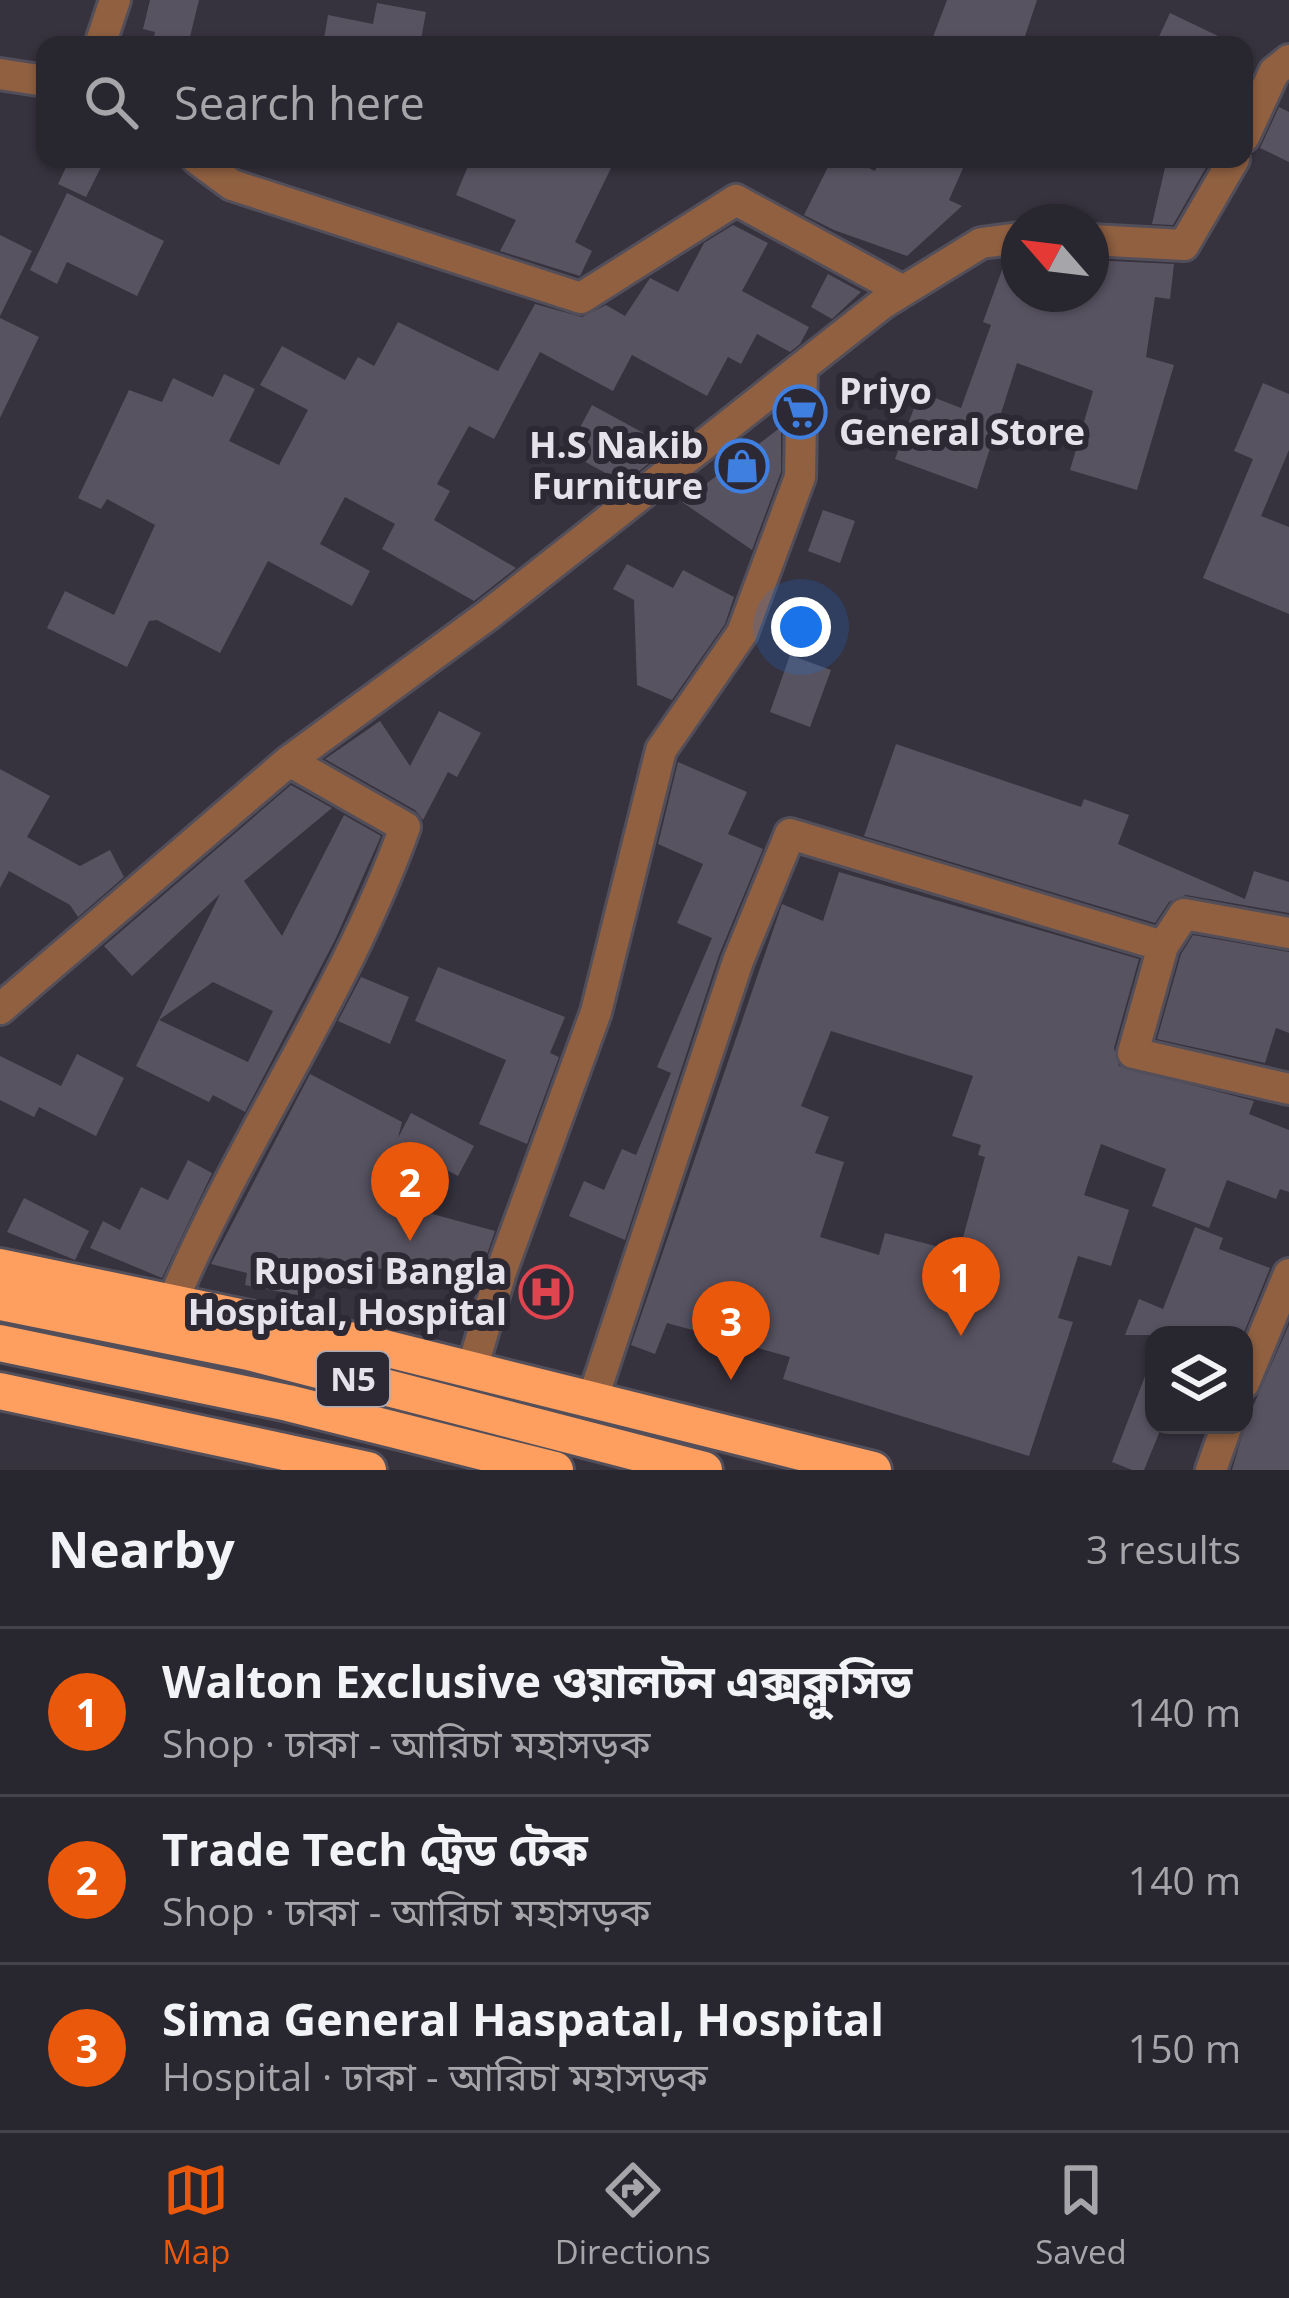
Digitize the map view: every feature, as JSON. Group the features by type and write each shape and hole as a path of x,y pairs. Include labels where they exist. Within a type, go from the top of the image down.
{"highway":[{"path":"0,1267 593,1397 873,1470"},
{"name":"N5","path":"0,1302 249,1352 704,1470"},
{"name":"N5","path":"0,1343 288,1403 555,1470"},
{"path":"0,1391 274,1460 368,1470"}],"street":[{"path":"103,36 115,0"},
{"path":"1253,118 1274,72 1289,60"},
{"path":"0,74 36,80"},
{"path":"209,168 232,185 581,298 736,200 903,291"},
{"path":"1109,241 1184,245 1229,168"},
{"path":"0,1009 289,761 488,615 903,291 982,243 1001,240"},
{"path":"472,1369 501,1272 596,1012 661,750 742,633 800,477 802,368"},
{"path":"172,1303 249,1141 374,913 405,826 289,761"},
{"path":"593,1397 738,961 790,834 1163,946"},
{"path":"1289,933 1184,914 1163,946 1133,1053 1289,1089"},
{"path":"1253,1361 1289,1274"},
{"path":"1211,1470 1224,1434"}],"building":[{"path":"150,0 199,0 190,36 154,36 155,32 143,29"},
{"path":"947,0 1037,0 1025,36 933,36"},
{"path":"377,3 426,12 422,36 324,36 328,15 373,24"},
{"path":"1170,13 1218,36 1159,36"},
{"path":"1279,107 1289,112 1289,162 1260,148"},
{"path":"66,168 100,168 86,197 58,184"},
{"path":"467,168 611,168 575,242 592,251 580,276 500,251 516,220 456,195"},
{"path":"828,168 963,168 949,200 962,206 907,256 804,215"},
{"path":"1165,168 1206,168 1173,225 1152,224"},
{"path":"67,193 164,241 137,296 67,262 57,284 30,270"},
{"path":"733,225 768,243 742,291 809,327 800,344 790,352 757,334 741,364 728,357 707,396 632,355 613,391 540,352 494,439 469,426 437,484 450,491 434,520 516,568 474,601 382,549 395,524 345,497 320,544 370,571 352,606 268,561 220,653 157,620 149,621 127,667 47,628 65,591 114,615 155,525 107,499 101,509 78,498 129,390 162,402 173,378 213,397 224,374 255,389 229,441 279,465 308,410 260,385 282,346 345,380 358,357 374,366 398,322 498,371 535,304 582,317 606,305 625,316 650,278 678,292 704,243"},
{"path":"0,235 32,251 0,316"},
{"path":"1109,261 1174,264 1170,299 1155,297 1146,357 1174,365 1137,490 1070,470 1093,391 1017,363 977,489 895,459 920,392 961,408 991,325 983,322 1001,273 1001,312 1109,312"},
{"path":"828,274 861,292 832,319 811,307"},
{"path":"0,318 39,337 0,418"},
{"path":"1263,383 1289,394 1289,450 1261,516 1289,527 1289,614 1203,578 1253,459 1234,451"},
{"path":"592,405 660,442 648,464 624,483 567,452"},
{"path":"781,427 781,472 752,550 682,502"},
{"path":"823,510 855,521 840,563 808,551"},
{"path":"627,564 673,588 683,570 734,597 725,624 672,700 637,685 634,600 613,589"},
{"path":"790,655 831,670 810,727 770,712"},
{"path":"439,711 481,733 457,777 448,772 423,820 415,810 325,759 380,721 410,766"},
{"path":"896,744 1081,807 1084,799 1129,815 1118,844 1245,899 1254,871 1289,882 1289,913 1186,895 1169,902 1155,923 864,836"},
{"path":"678,762 747,792 728,834 763,849 719,955 625,1240 569,1216 584,1181 604,1190 622,1149 636,1155 671,1073 657,1067 712,938 677,923 703,864 658,844"},
{"path":"0,769 50,796 27,837 80,866 110,850 124,877 78,917 70,905 9,871 0,888"},
{"path":"291,785 332,808 244,881 282,936 344,815 381,836 335,940 245,1112 213,1095 209,1102 136,1066 220,894 132,976 104,946","holes":["213,982 273,1011 248,1062 159,1020"]},
{"path":"839,872 1139,959 1114,1048 1119,1066 1254,1101 1249,1114 1289,1130 1289,1192 1280,1189 1276,1199 1227,1180 1209,1228 1152,1206 1166,1169 1101,1144 1084,1195 1129,1210 1111,1266 1078,1256 1058,1318 1073,1322 1029,1456 783,1379 790,1357 667,1323 655,1354 631,1345 782,904 823,921","holes":["831,1031 973,1076 952,1136 981,1145 978,1155 985,1157 959,1252 885,1233 879,1255 820,1237 844,1162 815,1153 829,1117 801,1106"]},
{"path":"1193,935 1289,952 1289,1033 1276,1028 1265,1063 1157,1039 1181,954"},
{"path":"438,967 565,1017 550,1053 559,1057 527,1144 479,1124 506,1060 415,1021"},
{"path":"361,977 409,997 390,1044 338,1021"},
{"path":"77,1054 124,1078 96,1136 39,1107 34,1117 0,1100 0,1056 61,1086"},
{"path":"310,1074 402,1122 398,1138 411,1113 474,1146 458,1176 396,1144 381,1200 495,1231 476,1287 318,1257 308,1297 245,1285 247,1273 211,1264"},
{"path":"188,1160 212,1173 162,1278 90,1248 103,1221 120,1230 141,1187 168,1200"},
{"path":"24,1198 89,1231 75,1260 7,1232"},
{"path":"1195,1227 1223,1238 1219,1249 1270,1268 1247,1326 1145,1326 1145,1335 1125,1335 1139,1299 1163,1309"},
{"path":"1289,1325 1289,1470 1232,1470 1242,1434 1253,1434 1253,1406"},
{"path":"1145,1376 1145,1434 1159,1434 1144,1470 1112,1462"}],"place":[{"name":"Priyo General Store","path":"800,412"},
{"name":"H.S Nakib Furniture","path":"742,466"},
{"name":"Trade Tech ট্রেড টেক","path":"410,1241"},
{"name":"Ruposi Bangla Hospital, Hospital","path":"546,1292"},
{"name":"Walton Exclusive ওয়ালটন এক্সক্লুসিভ","path":"961,1336"},
{"name":"Sima General Haspatal, Hospital","path":"731,1380"}]}
